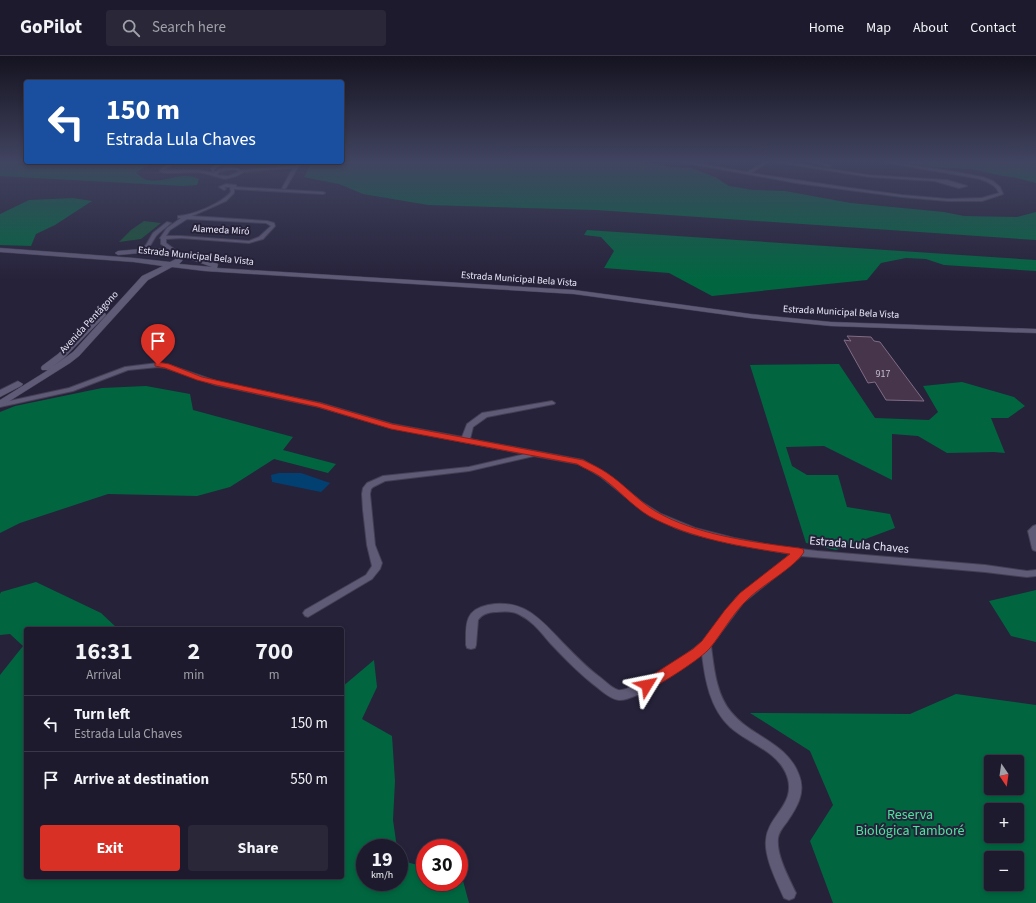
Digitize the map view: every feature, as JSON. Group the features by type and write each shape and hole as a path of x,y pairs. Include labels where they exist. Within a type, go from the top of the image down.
{"main road":[{"name":"Estrada Municipal Bela Vista","path":"0,250 90,256 239,271 574,292 750,316 831,324 1036,331"},
{"path":"134,260 132,257 133,255 140,251"},
{"path":"90,256 140,251 175,252 209,264 239,271"},
{"path":"171,265 180,258 175,252"},
{"name":"Avenida Pentágono","path":"0,394 48,367 61,356 145,271 148,264 146,261"},
{"name":"Avenida Pentágono","path":"0,405 18,392 64,365 76,354 145,278 171,265"}],"street":[{"path":"140,251 148,246 152,238 160,230 180,217 214,202"},
{"path":"175,252 165,246 162,238 165,232 188,217 222,202"},
{"path":"180,217 188,217"},
{"name":"Alameda Miró","path":"162,238 249,242 261,238 273,226 267,222 188,217"},
{"name":"Estrada Lula Chaves","path":"0,405 71,390 127,368 158,365 167,366 218,384 320,405 391,426 572,460 587,465 604,475 652,513 692,530 762,547 799,552 957,565 1027,574 1036,573"},
{"path":"18,392 17,398 22,400"},
{"path":"466,441 470,426 485,416 552,403"},
{"path":"308,613 369,577 374,572 377,563 371,545 366,494 367,488 370,485 383,479 469,469 534,454"},
{"path":"1036,528 1032,531 1036,548"},
{"path":"471,645 472,620 474,615 488,609 503,607 514,609 535,620 595,680 615,694 627,694 647,685 662,674 692,658 706,645 729,613 744,596 779,570 799,552"},
{"path":"706,645 712,685 717,700 726,714 735,724 774,749 786,761 796,781 795,798 776,828 772,839 778,869 789,893"}],"green space":[{"path":"26,202 91,202 55,225 36,234 31,246 0,245 0,214"},
{"path":"407,202 843,202 944,212 964,216 1017,217 1036,212 1036,240 596,210 428,205"},
{"path":"144,221 161,223 141,239 119,242 131,230"},
{"path":"587,230 1036,260 1036,271 944,265 926,259 906,258 881,263 867,280 712,296 669,273 604,268 614,251 601,237 584,235"},
{"path":"839,364 875,418 929,420 938,412 923,386 962,382 1014,397 1025,406 1008,418 991,418 1005,453 947,453 918,436 892,434 892,480 824,446 786,447 792,466 807,475 838,475 847,507 890,514 895,528 836,550 806,543 750,365"},
{"path":"146,386 190,394 193,410 293,437 283,450 336,464 328,473 274,459 230,487 197,496 108,494 20,523 0,533 0,412 15,406 102,388"},
{"path":"36,582 101,613 116,627 24,627 24,879 344,879 344,685 374,660 377,687 362,719 392,736 395,781 393,820 396,839 356,839 356,891 408,891 408,862 416,865 416,891 466,891 469,903 0,903 0,675 23,646 10,634 0,635 1,592"},
{"path":"1036,590 1036,642 1011,636 989,601"},
{"name":"Reserva Biológica Tamboré","path":"956,694 1036,705 1036,903 833,903 810,841 833,805 810,751 750,713 910,714"}],"water":[{"path":"279,473 301,473 330,483 321,492 272,482 271,475"}],"building":[{"path":"847,336 871,337 874,341 880,342 924,401 886,400 875,382 868,383 844,340 851,341"}],"route":[{"path":"158,365 167,366 218,384 320,405 407,430 580,462 594,468 639,504 668,521 692,530 762,547 799,552 779,570 744,596 729,613 706,645 698,653 692,658 662,674 647,685"}]}
